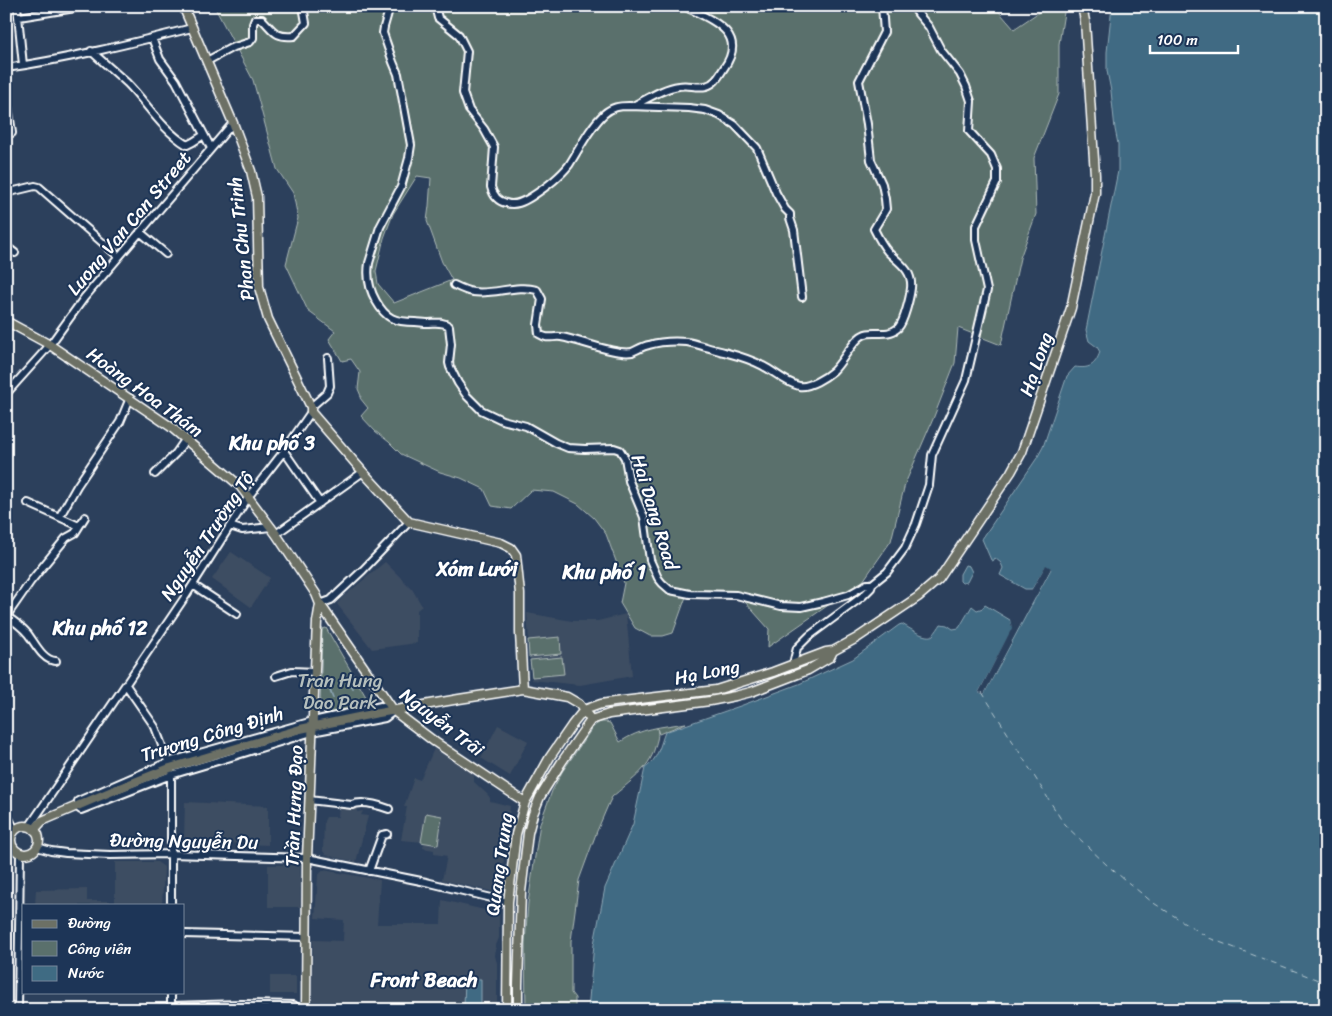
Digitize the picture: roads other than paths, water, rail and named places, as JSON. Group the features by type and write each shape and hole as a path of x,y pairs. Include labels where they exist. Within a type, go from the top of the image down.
{"main road":[{"name":"Phan Chu Trinh","path":"183,6 233,123 254,181 257,203 258,274 268,319 311,410 363,472 409,522"},
{"name":"Hạ Long","path":"584,710 614,702 716,690 773,672 825,652 833,651 857,638 910,603 930,589 939,579 1011,472 1022,452 1071,308 1095,193 1085,21 1082,6"},
{"name":"Hoàng Hoa Thám","path":"7,323 50,345 130,398 171,427 240,486 274,531 316,594 320,604"},
{"path":"409,522 501,543 512,548 516,555 520,594 523,689"},
{"name":"Trần Hưng Đạo","path":"306,1010 309,800 317,622 320,604"},
{"name":"Nguyễn Trãi","path":"320,604 394,711 435,742 525,802"},
{"name":"Hạ Long","path":"592,720 609,714 710,701 752,692 808,670 830,657 833,651"},
{"path":"793,664 796,674"},
{"path":"394,711 523,689 566,697 579,704 592,720"},
{"path":"716,690 719,699"},
{"name":"Quang Trung","path":"507,1010 508,902 516,834 525,802 550,757 584,710"},
{"name":"Trương Công Định","path":"32,828 42,821 170,768 313,726 394,711"},
{"name":"Quang Trung","path":"518,1010 521,892 529,828 545,789 592,720"},
{"path":"6,855 17,851 31,852 37,847 38,836 32,828 20,826 15,830 11,839 17,851"}],"street":[{"path":"17,6 23,65"},
{"path":"19,17 88,6"},
{"path":"207,61 231,48 250,42 253,38 252,24 255,19 262,19 273,31 283,37 294,36 306,23 303,6"},
{"name":"Hai Dang Road","path":"390,6 383,33 392,62 398,74 411,145 401,188 380,228 368,268 370,289 377,304 386,315 400,322 426,324 444,322 450,326 450,368 467,396 486,413 502,420 526,426 568,448 614,448 620,450 625,458 630,481 644,517 650,560 658,578 670,590 690,594 736,595 781,606 800,607 848,595 867,584 872,584"},
{"path":"435,6 438,18 458,35 467,51 462,85 464,98 469,110 484,129 494,148 491,187 492,192 500,201 517,204 554,181 568,166 587,136 610,109 619,106 632,106 705,110 719,115 735,125 744,132 757,148 776,193 790,214 794,230 802,297"},
{"path":"632,106 669,88 680,85 706,86 715,82 728,63 733,45 730,36 713,20 687,6"},
{"path":"454,285 473,292 528,287 537,290 542,299 538,324 539,334 547,338 558,337 631,352 651,344 668,341 690,343 736,354 755,361 801,387 813,384 832,371 860,336 870,333 888,334 899,327 912,287 908,274 902,264 888,252 874,229 886,209 886,199 882,184 871,160 860,81 884,32 882,6"},
{"path":"793,664 797,648 809,636 863,596 871,588 872,584 887,572 905,548 916,524 929,485 932,455 966,380 987,290 976,240 976,226 997,182 997,169 991,155 969,131 970,101 960,74 941,50 929,27 913,6"},
{"path":"6,68 192,28"},
{"path":"152,38 160,59 176,81 211,148"},
{"path":"91,51 127,84 157,120 174,136 187,145 204,135"},
{"path":"6,92 12,133"},
{"name":"Luong Van Can Street","path":"6,394 50,345 84,298 233,123"},
{"path":"6,193 35,186 39,187 119,257"},
{"path":"140,232 166,254"},
{"path":"6,246 15,253"},
{"name":"Nguyễn Trường Tộ","path":"32,828 193,585 249,496 284,451 311,410 327,393 330,386 328,358"},
{"path":"60,516 77,486 120,422 130,398"},
{"path":"155,474 176,453 185,440"},
{"path":"284,451 320,503"},
{"path":"230,526 242,530 274,531 320,503 363,472"},
{"path":"28,502 79,526"},
{"path":"56,661 52,661 43,654 27,633 7,616 66,538 75,533 84,517"},
{"path":"320,604 331,600 409,522"},
{"path":"193,585 237,614"},
{"path":"276,676 292,671 315,672"},
{"path":"126,685 155,727 170,768 171,904"},
{"path":"309,800 352,806 357,803 372,804 389,809"},
{"path":"6,813 15,830"},
{"path":"369,870 382,835 384,833 387,834"},
{"name":"Đường Nguyễn Du","path":"37,847 66,853 110,855 171,854 307,858 426,882 508,902"},
{"path":"17,851 18,1010"},
{"path":"185,934 307,937"},
{"path":"171,994 171,1008 294,1005 297,1010"}],"water":[{"path":"1112,6 1326,6 1326,1010 588,1010 594,944 605,888 633,824 645,768 656,757 665,732 799,684 853,659 899,625 902,624 918,633 930,636 934,634 941,624 953,629 959,628 972,606 977,610 985,605 1010,620 1013,628 979,692 984,694 1051,569 1046,566 1032,589 1025,589 1000,575 1003,568 1001,563 995,558 993,561 991,560 982,539 1043,447 1067,376 1075,367 1091,366 1096,361 1100,352 1089,341 1086,330 1118,171 1118,144 1107,71"},
{"path":"965,565 969,566 972,572 967,582 962,583 960,581 960,574"},
{"path":"465,979 481,979 481,1006 464,1006"}],"waterway":[{"path":"348,676 353,689"},
{"path":"328,685 333,698"}],"district":[{"name":"Khu phố 3","path":"272,443"},
{"name":"Xóm Lưới","path":"477,569"},
{"name":"Khu phố 1","path":"604,572"},
{"name":"Khu phố 12","path":"100,628"},
{"name":"Front Beach","path":"424,980"}],"park label":[{"name":"Tran Hung Dao Park","path":"340,691"}]}
